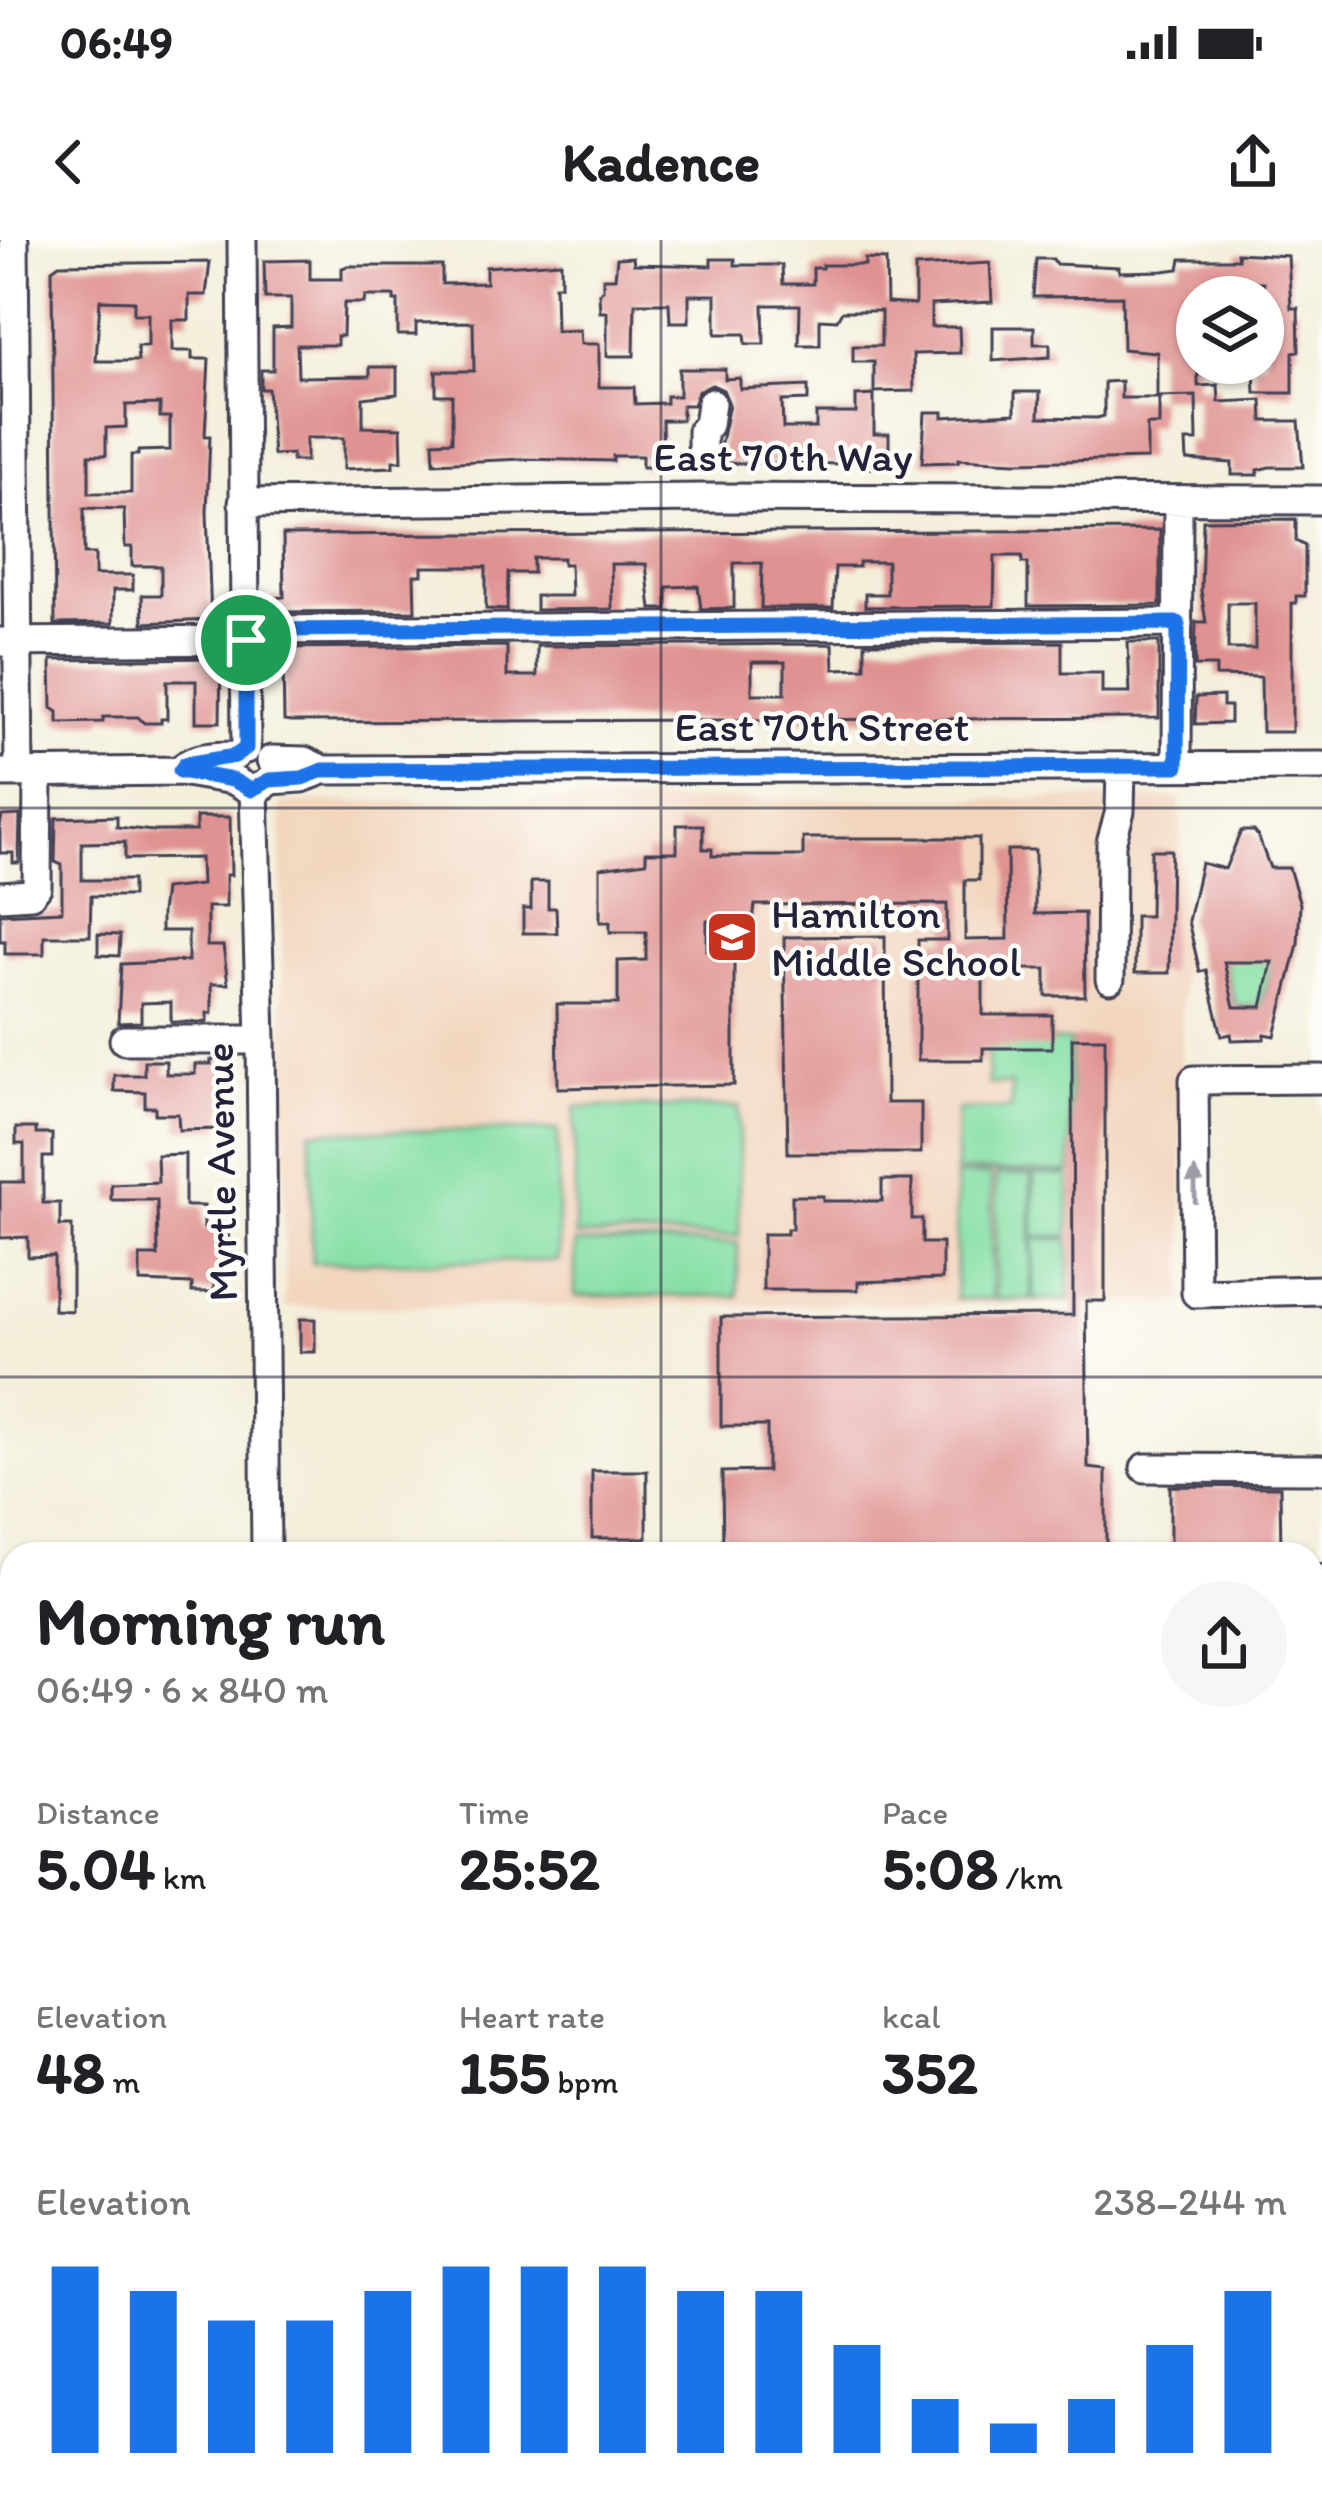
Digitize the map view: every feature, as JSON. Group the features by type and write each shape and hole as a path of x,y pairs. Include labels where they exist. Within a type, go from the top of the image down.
{"street":[{"path":"0,896 31,894 37,887 8,642 14,240"},
{"name":"Myrtle Avenue","path":"242,240 246,640 261,1040 266,1542"},
{"path":"703,497 702,430 710,403"},
{"name":"East 70th Way","path":"243,503 703,497 1322,500"},
{"path":"1177,766 1178,500"},
{"path":"8,642 246,640 269,630 1178,623"},
{"name":"East 70th Street","path":"26,773 251,769 304,761 323,770 1322,766"},
{"path":"1110,979 1111,844 1120,811 1121,767"},
{"path":"26,773 50,905"},
{"path":"124,1040 261,1040"},
{"path":"1322,1079 1194,1080 1196,1293 1322,1290"},
{"path":"1144,1468 1322,1469"},
{"path":"0,1853 0,1958"}],"shaded area":[{"name":"Hamilton Middle School","path":"1180,798 1184,1303 285,1307 281,802"}],"green space":[{"path":"1223,958 1273,958 1260,1006 1236,1006"},
{"path":"988,1041 1070,1041 1070,1172 956,1171 957,1110 1011,1109 1011,1085 988,1084"},
{"path":"575,1107 739,1107 739,1236 575,1236"},
{"path":"558,1130 558,1261 312,1263 311,1131"},
{"path":"956,1175 991,1175 992,1299 956,1299"},
{"path":"996,1175 1031,1175 1031,1300 996,1300"},
{"path":"1034,1175 1069,1175 1069,1236 1034,1236"},
{"path":"1034,1239 1069,1239 1069,1300 1034,1300"},
{"path":"575,1243 738,1243 738,1296 575,1296"}],"building":[{"path":"1237,253 1288,256 1291,308 1298,308 1293,393 1255,393 1255,384 1284,384 1284,276 1176,276 1176,384 1218,385 1219,402 1262,400 1263,421 1299,421 1303,467 1269,467 1258,470 1258,475 1232,475 1232,463 1187,460 1186,441 1197,441 1196,396 1157,397 1157,352 1123,349 1122,296 1033,297 1036,259 1119,267 1119,272 1179,269 1181,259 1238,259"},
{"path":"633,257 634,264 711,266 711,259 735,259 735,265 782,265 783,284 813,284 813,268 822,265 886,260 887,303 915,305 915,267 990,263 992,302 931,305 931,327 959,327 960,353 913,354 914,391 874,392 874,362 853,362 853,346 881,346 881,311 842,311 837,320 820,319 820,345 799,345 800,305 763,305 764,344 746,344 745,334 716,334 716,295 689,295 689,322 670,322 669,303 635,303 634,356 607,356 607,312 600,312 599,293 603,278 615,278 617,258"},
{"path":"310,260 310,279 342,279 342,268 348,266 442,266 442,284 486,283 486,267 561,262 561,285 555,285 556,331 580,330 581,344 599,344 599,387 634,387 635,404 666,403 666,396 679,396 679,369 725,369 725,379 740,378 740,389 808,386 808,400 782,401 783,428 816,428 816,413 856,413 856,396 874,395 874,434 889,434 889,464 866,468 854,464 713,463 729,404 723,390 712,385 698,391 693,405 682,405 682,420 662,420 663,467 642,467 642,456 613,456 613,461 434,463 433,442 452,441 452,395 436,395 436,371 474,371 473,322 416,323 416,335 398,335 394,296 365,296 364,303 344,303 343,336 337,336 337,345 297,345 298,377 370,376 370,367 397,367 397,394 363,398 363,427 401,428 402,461 393,461 393,467 344,469 344,438 306,438 306,461 292,461 292,454 273,455 268,389 261,389 261,370 273,370 273,328 291,327 291,298 265,298 264,261"},
{"path":"210,262 206,295 189,295 189,320 172,320 172,351 192,351 192,359 209,359 205,436 210,436 211,620 143,623 142,595 161,595 161,566 132,566 132,547 125,547 124,509 84,508 84,554 95,554 95,575 133,575 133,590 113,590 113,623 55,624 52,269 59,264","holes":["100,300 134,301 134,314 148,314 148,346 137,346 138,361 96,361","160,404 160,417 170,417 170,450 131,455 131,493 89,493 89,455 106,455 106,428 126,427 126,405"]},
{"path":"993,327 1034,327 1034,344 1050,344 1050,357 993,361"},
{"path":"1121,381 1121,398 1159,398 1159,425 1147,425 1147,459 922,463 925,412 943,412 943,417 1015,413 1015,392 1040,392 1039,417 1097,418 1104,416 1104,382"},
{"path":"1296,519 1296,541 1305,546 1305,596 1296,596 1292,603 1292,732 1262,732 1261,677 1216,676 1216,666 1195,666 1196,622 1206,622 1201,591 1203,520","holes":["1228,603 1255,603 1255,649 1228,649"]},
{"path":"1160,530 1160,605 1028,606 1028,563 1022,563 1022,556 995,556 994,606 865,607 865,594 887,594 887,562 859,562 859,567 835,567 833,608 761,608 762,563 734,563 734,608 701,609 698,586 667,587 667,609 651,609 646,564 611,564 612,609 536,610 536,596 571,596 570,564 563,564 563,558 533,558 533,573 508,573 507,610 486,609 486,567 422,567 422,575 414,575 415,611 273,612 273,598 284,597 283,535"},
{"path":"1062,642 1062,673 1102,673 1102,693 1130,693 1128,642 1159,642 1159,718 291,722 284,721 283,665 277,665 277,648 507,646 507,676 537,676 537,646 833,644 834,669 865,668 865,643","holes":["752,662 785,662 785,694 752,694"]},
{"path":"221,658 220,722 196,722 196,681 167,681 167,719 161,723 144,723 138,717 103,717 103,722 58,723 58,712 52,708 51,660"},
{"path":"1223,696 1223,706 1230,706 1230,723 1195,724 1196,697"},
{"path":"20,815 19,863 13,863 13,853 0,853 0,826 2,816"},
{"path":"117,816 117,827 153,831 196,831 196,817 230,817 226,907 207,907 207,946 223,946 228,984 211,984 212,1013 207,1013 207,1022 171,1022 171,1002 141,1003 141,1022 118,1023 121,964 188,961 188,931 161,931 161,913 164,889 201,885 200,858 125,859 125,842 82,843 82,880 132,880 132,896 91,896 90,936 44,936 44,954 5,954 0,914 62,911 62,865 55,862 56,818"},
{"path":"677,825 703,825 703,849 712,849 712,856 803,856 803,838 979,838 979,880 965,880 965,940 1008,939 1007,850 1035,850 1035,914 1084,913 1085,996 1046,996 1046,969 983,969 983,1015 1052,1015 1052,1048 983,1048 983,1060 918,1060 918,940 947,940 947,904 755,905 753,921 707,921 707,950 734,950 734,1085 558,1088 557,1004 618,1004 618,961 646,960 646,932 610,932 610,922 600,922 600,868 646,862 646,852 677,852"},
{"path":"1241,831 1254,831 1270,868 1289,868 1300,904 1298,944 1275,1036 1265,1034 1264,1039 1222,1036 1188,921 1201,863 1225,869","holes":["1224,962 1272,962 1262,1007 1234,1007"]},
{"path":"1151,850 1171,850 1169,973 1135,973 1135,916 1150,916"},
{"path":"531,882 548,882 548,908 556,908 557,933 523,933 523,909 531,909"},
{"path":"98,934 120,935 119,956 98,955"},
{"path":"885,936 886,1103 921,1103 921,1153 788,1153 784,937"},
{"path":"1072,1038 1105,1038 1105,1301 1086,1301 1088,1468 1106,1470 1106,1542 723,1542 722,1472 767,1471 767,1426 721,1426 721,1317 1073,1315"},
{"path":"211,1060 227,1060 228,1117 222,1117 220,1129 179,1130 178,1114 155,1114 155,1107 145,1107 145,1092 114,1091 114,1075 144,1075 144,1061 166,1061 166,1074 195,1074 195,1064 211,1064"},
{"path":"16,1128 52,1134 52,1157 43,1157 43,1203 60,1203 60,1226 72,1226 72,1311 54,1310 54,1256 28,1257 28,1237 0,1238 0,1182 24,1182 24,1144 16,1144"},
{"path":"185,1154 185,1206 204,1206 204,1228 228,1228 229,1247 220,1247 214,1292 192,1292 192,1284 140,1282 140,1256 158,1256 157,1200 111,1200 111,1184 158,1182 157,1155"},
{"path":"882,1180 912,1180 912,1219 922,1219 922,1243 942,1243 942,1279 858,1282 858,1290 763,1290 763,1234 787,1234 792,1229 792,1196 882,1201"},
{"path":"300,1319 315,1319 315,1352 300,1352"},
{"path":"592,1471 647,1471 647,1538 592,1538"},
{"path":"1170,1486 1280,1487 1281,1542 1170,1542"}],"place":[{"name":"Hamilton Middle School","path":"732,937"}],"route":[{"path":"1178,623 1177,766 323,770 302,778 269,780 251,790 233,780 180,771 185,764 235,756 246,748 246,640 269,630 1178,623"}]}
